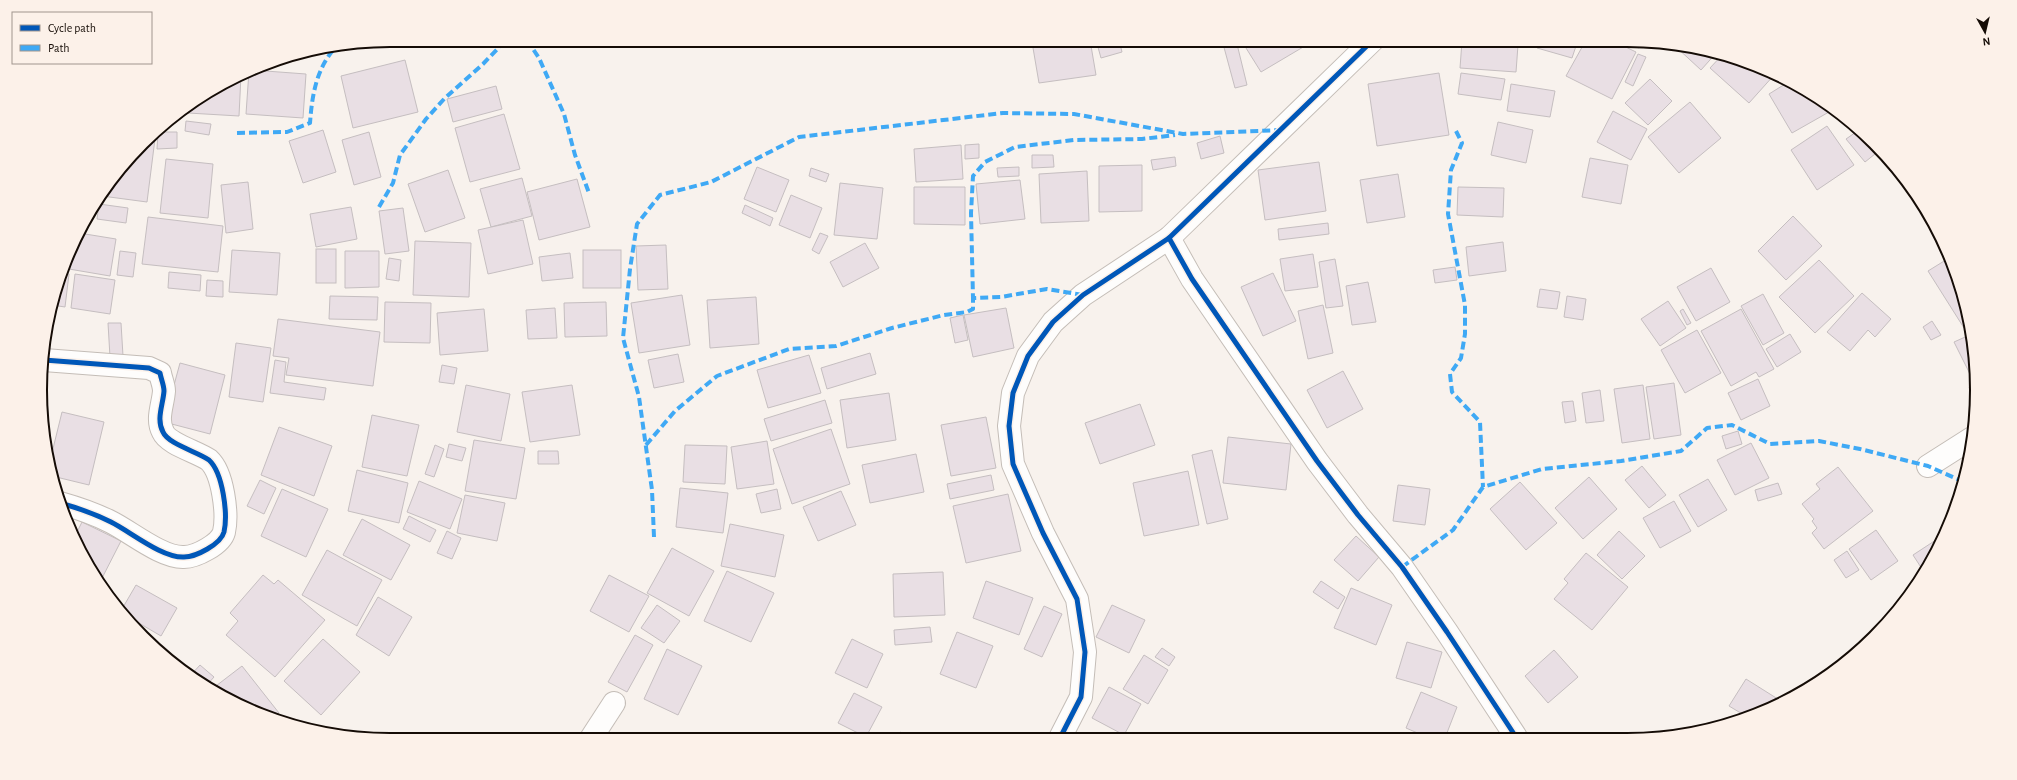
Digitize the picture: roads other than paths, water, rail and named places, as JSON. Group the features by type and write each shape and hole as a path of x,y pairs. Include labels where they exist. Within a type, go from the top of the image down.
{"street":[{"path":"1063,733 1081,697 1085,652 1077,599 1043,533 1013,464 1009,426 1013,393 1028,356 1052,322 1083,295 1169,238 1366,47"},
{"path":"1169,238 1192,279 1317,461 1358,515 1402,567 1513,733"},
{"path":"49,360 149,368 160,373 164,389 159,422 163,434 209,460 218,473 226,510 224,534 211,547 198,554 184,557 167,553 111,522 67,505"},
{"path":"1928,466 1966,442"},
{"path":"595,733 614,703"}]}
